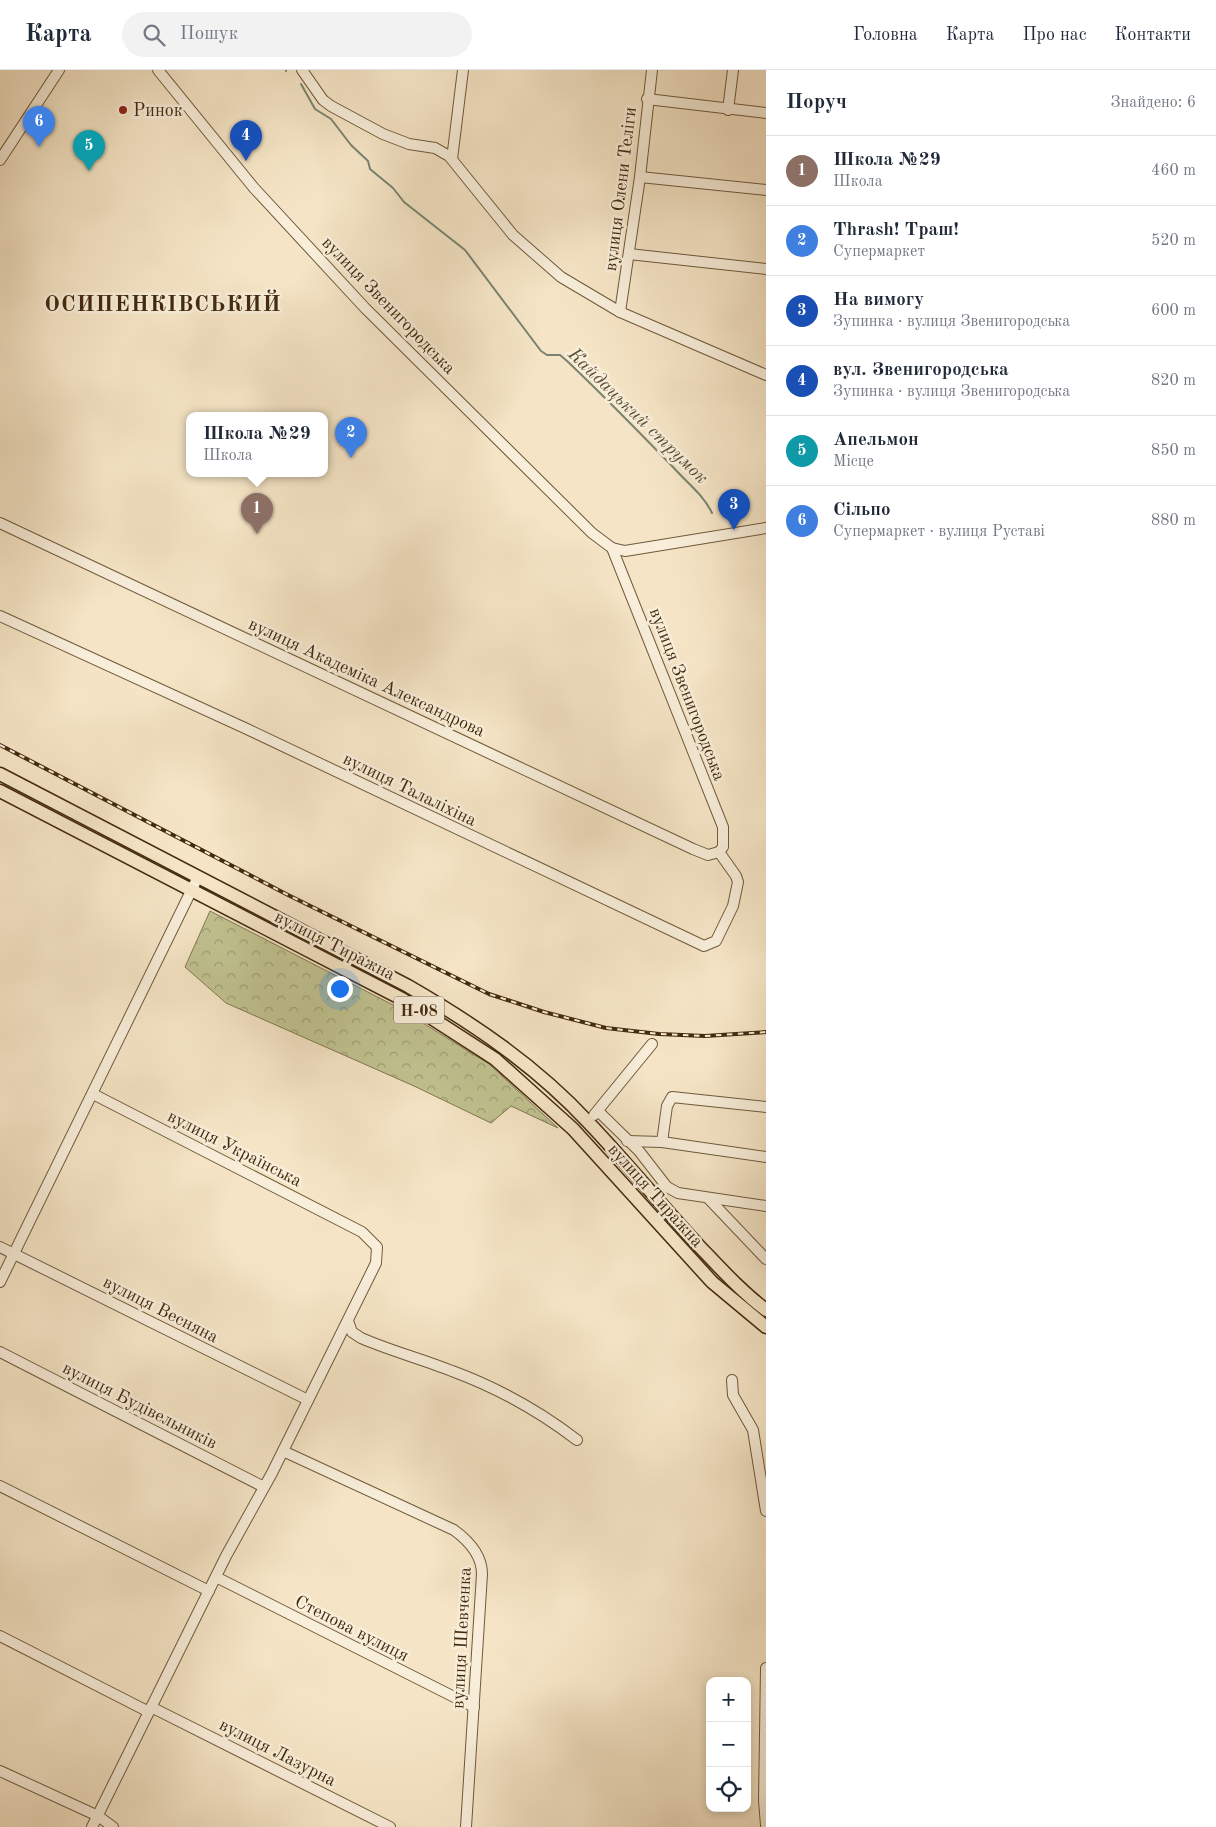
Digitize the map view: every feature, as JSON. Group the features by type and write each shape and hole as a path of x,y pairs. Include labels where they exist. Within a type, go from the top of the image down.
{"main road":[{"name":"вулиця Тиражна","path":"0,774 408,986 457,1014 534,1070 586,1120 723,1271 766,1310"},
{"name":"вулиця Тиражна","path":"0,791 410,1004 495,1058 573,1129 712,1282 766,1328"},
{"path":"573,1129 586,1120"}],"street":[{"path":"0,160 59,70"},
{"name":"вулиця Звенигородська","path":"158,70 254,188 365,308 592,533 612,548 723,827 723,847 720,852"},
{"path":"302,70 323,100 332,106 382,134 409,144 435,148 452,159 464,178 513,235 530,252 561,277 620,312 766,375"},
{"path":"452,159 463,70"},
{"name":"вулиця Олени Теліги","path":"620,312 640,178 647,99 652,70"},
{"path":"728,110 733,70"},
{"path":"647,99 766,113"},
{"path":"640,178 766,190"},
{"path":"629,254 766,269"},
{"name":"вулиця Академіка Александрова","path":"0,523 693,850 708,855 720,852"},
{"path":"612,548 625,551 766,528"},
{"name":"вулиця Талаліхіна","path":"0,616 247,729 704,946 716,942 737,890 736,876 720,852"},
{"path":"0,1282 197,878"},
{"path":"586,1120 598,1111 652,1044"},
{"name":"вулиця Українська","path":"93,1094 362,1232 377,1248 378,1254 376,1263 348,1321"},
{"path":"662,1142 668,1106 672,1097 766,1107"},
{"path":"598,1111 639,1151 667,1187 678,1193 766,1206"},
{"path":"627,1141 662,1142 766,1157"},
{"path":"708,1198 766,1259"},
{"name":"вулиця Весняна","path":"0,1247 308,1400"},
{"path":"92,1827 216,1577 283,1452 348,1321"},
{"path":"348,1321 352,1332 361,1338 453,1371 520,1401 548,1418 577,1440"},
{"name":"вулиця Будівельників","path":"0,1352 264,1487"},
{"path":"732,1380 733,1395 753,1430 766,1511"},
{"name":"вулиця Шевченка","path":"283,1452 439,1523 466,1539 481,1559 482,1568 466,1827"},
{"path":"0,1486 209,1591"},
{"name":"Степова вулиця","path":"216,1577 474,1707"},
{"name":"вулиця Лазурна","path":"0,1636 390,1827"},
{"path":"766,1668 764,1782 766,1825"},
{"path":"0,1771 98,1816 113,1827"}],"green space":[{"path":"210,911 397,1007 489,1064 558,1128 511,1106 491,1123 414,1086 226,1003 185,967"}],"waterway":[{"name":"Кайдацький струмок","path":"301,84 315,109 331,119 351,145 368,161 370,169 393,188 404,202 465,250 541,351 547,355 560,355 567,361 694,489 712,513"}],"railway":[{"path":"0,745 288,895 489,994 544,1012 606,1028 659,1034 705,1036 766,1032"}],"place":[{"name":"Ринок","path":"123,110"},
{"name":"Сільпо","path":"39,147"},
{"name":"вул. Звенигородська","path":"246,161"},
{"name":"Апельмон","path":"89,171"},
{"name":"Thrash! Траш!","path":"351,458"},
{"name":"На вимогу","path":"734,530"},
{"name":"Школа №29","path":"257,534"}],"district":[{"name":"ОСИПЕНКІВСЬКИЙ","path":"163,303"}]}
